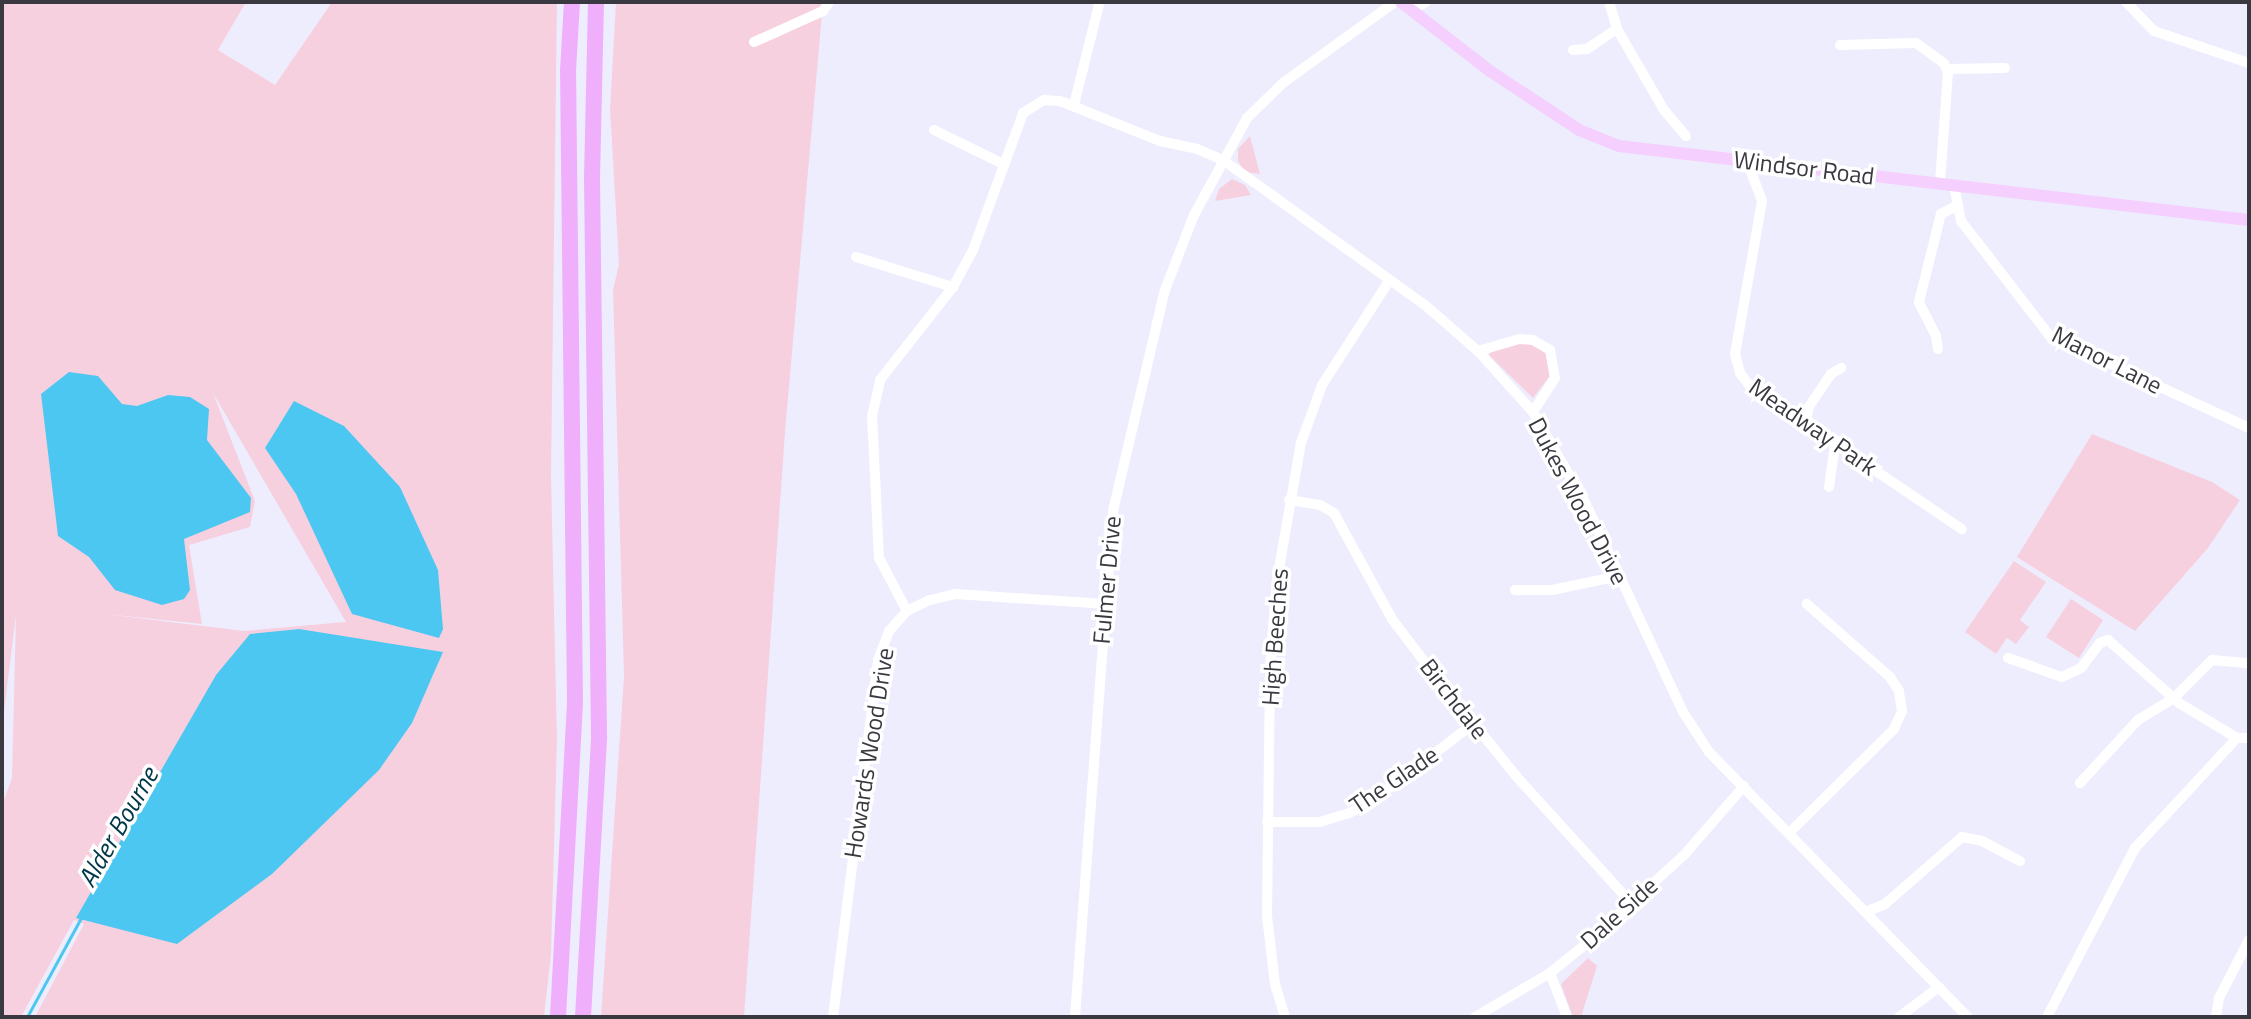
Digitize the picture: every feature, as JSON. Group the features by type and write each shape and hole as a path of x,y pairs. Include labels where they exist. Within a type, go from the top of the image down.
{"highway":[{"path":"558,1017 572,808 575,690 568,71 572,2"},
{"path":"583,1017 599,736 592,178 596,2"}],"main road":[{"name":"Windsor Road","path":"1398,2 1490,71 1579,130 1619,146 2249,220"}],"street":[{"path":"754,42 823,11 829,2"},
{"path":"1223,160 1247,118 1283,83 1398,2"},
{"path":"1412,10 1426,2"},
{"path":"1609,2 1617,29 1664,110 1686,136"},
{"path":"2126,2 2154,31 2249,63"},
{"path":"1074,106 1099,5"},
{"path":"1573,50 1587,50 1617,29"},
{"path":"1840,45 1916,43 1933,51 1947,69 1940,183"},
{"path":"1947,69 2005,68"},
{"name":"Dukes Wood Drive","path":"1003,164 1023,113 1031,104 1044,100 1074,106 1223,160 1389,281 1478,351 1533,412 1569,472 1683,712 1709,752 1868,911 1968,1017"},
{"path":"934,130 1003,164 972,250 953,287 880,380 872,416 879,558 907,611 930,600 955,594 1104,604"},
{"name":"Fulmer Drive","path":"1075,1017 1104,604 1127,437 1165,289 1223,160"},
{"name":"Meadway Park","path":"1751,161 1751,172 1762,201 1735,354 1749,385 1962,529"},
{"name":"Manor Lane","path":"1954,185 1961,220 2050,336 2249,428"},
{"path":"1938,349 1937,336 1919,302 1941,214 1958,205"},
{"path":"856,257 953,287"},
{"name":"High Beeches","path":"1285,1017 1275,984 1267,916 1267,822 1270,667 1289,499 1301,443 1322,385 1389,281"},
{"path":"1478,351 1519,339 1533,340 1550,350 1555,378 1533,412"},
{"path":"1800,420 1831,374 1841,368"},
{"path":"1829,487 1835,445"},
{"name":"Birchdale","path":"1289,499 1320,505 1334,513 1392,619 1473,724 1631,903"},
{"path":"1515,590 1552,590 1619,576"},
{"path":"1790,832 1894,729 1902,710 1899,691 1890,677 1807,604"},
{"name":"Howards Wood Drive","path":"833,1017 878,660 889,631 907,611"},
{"path":"2008,657 2062,677 2081,668 2100,643 2108,640 2174,698 2243,738 2135,848 2047,1017"},
{"path":"2080,783 2138,720 2174,698 2212,660 2249,663"},
{"name":"The Glade","path":"1267,822 1321,822 1347,814 1368,804 1473,724"},
{"name":"Dale Side","path":"1475,1017 1550,973 1685,854 1744,786"},
{"path":"1868,911 1885,904 1962,837 1982,841 2020,861"},
{"path":"2217,1017 2219,998 2249,940"},
{"path":"1550,973 1567,1017"},
{"path":"1899,1017 1939,987"}],"shaded area":[{"path":"2,2 246,2 218,50 275,85 332,2 557,2 551,476 557,740 551,954 544,1017 35,1017 84,924 74,920 21,1017 2,1017 2,805 12,778 16,615 2,728","holes":["213,393 346,622 244,631 105,614 202,624 189,545 250,527 255,501"]},
{"path":"616,2 823,2 785,432 744,1017 601,1017 624,676 613,290 619,264 610,109"},
{"path":"1250,136 1260,174 1245,172 1238,161 1238,149"},
{"path":"1232,179 1245,185 1251,195 1215,201 1219,189"},
{"path":"1525,340 1549,355 1554,370 1533,398 1489,355 1494,346"},
{"path":"2092,434 2212,482 2240,500 2208,548 2135,631 2017,557"},
{"path":"2014,561 2046,582 2020,620 2029,627 2016,644 2007,638 1996,654 1965,632"},
{"path":"2071,599 2103,620 2079,658 2046,637"},
{"path":"1588,958 1597,966 1581,1017 1573,1017 1561,984"}],"water":[{"path":"69,372 98,376 122,404 137,406 168,395 190,397 209,409 207,440 251,498 250,512 184,539 190,590 184,599 162,605 115,590 89,557 58,536 41,394"},
{"path":"294,401 344,426 400,487 438,570 443,629 439,638 352,614 296,494 265,448"},
{"path":"299,629 443,652 412,723 379,770 272,874 177,944 76,918 216,675 250,634"}],"waterway":[{"name":"Alder Bourne","path":"27,1017 81,918"}]}
